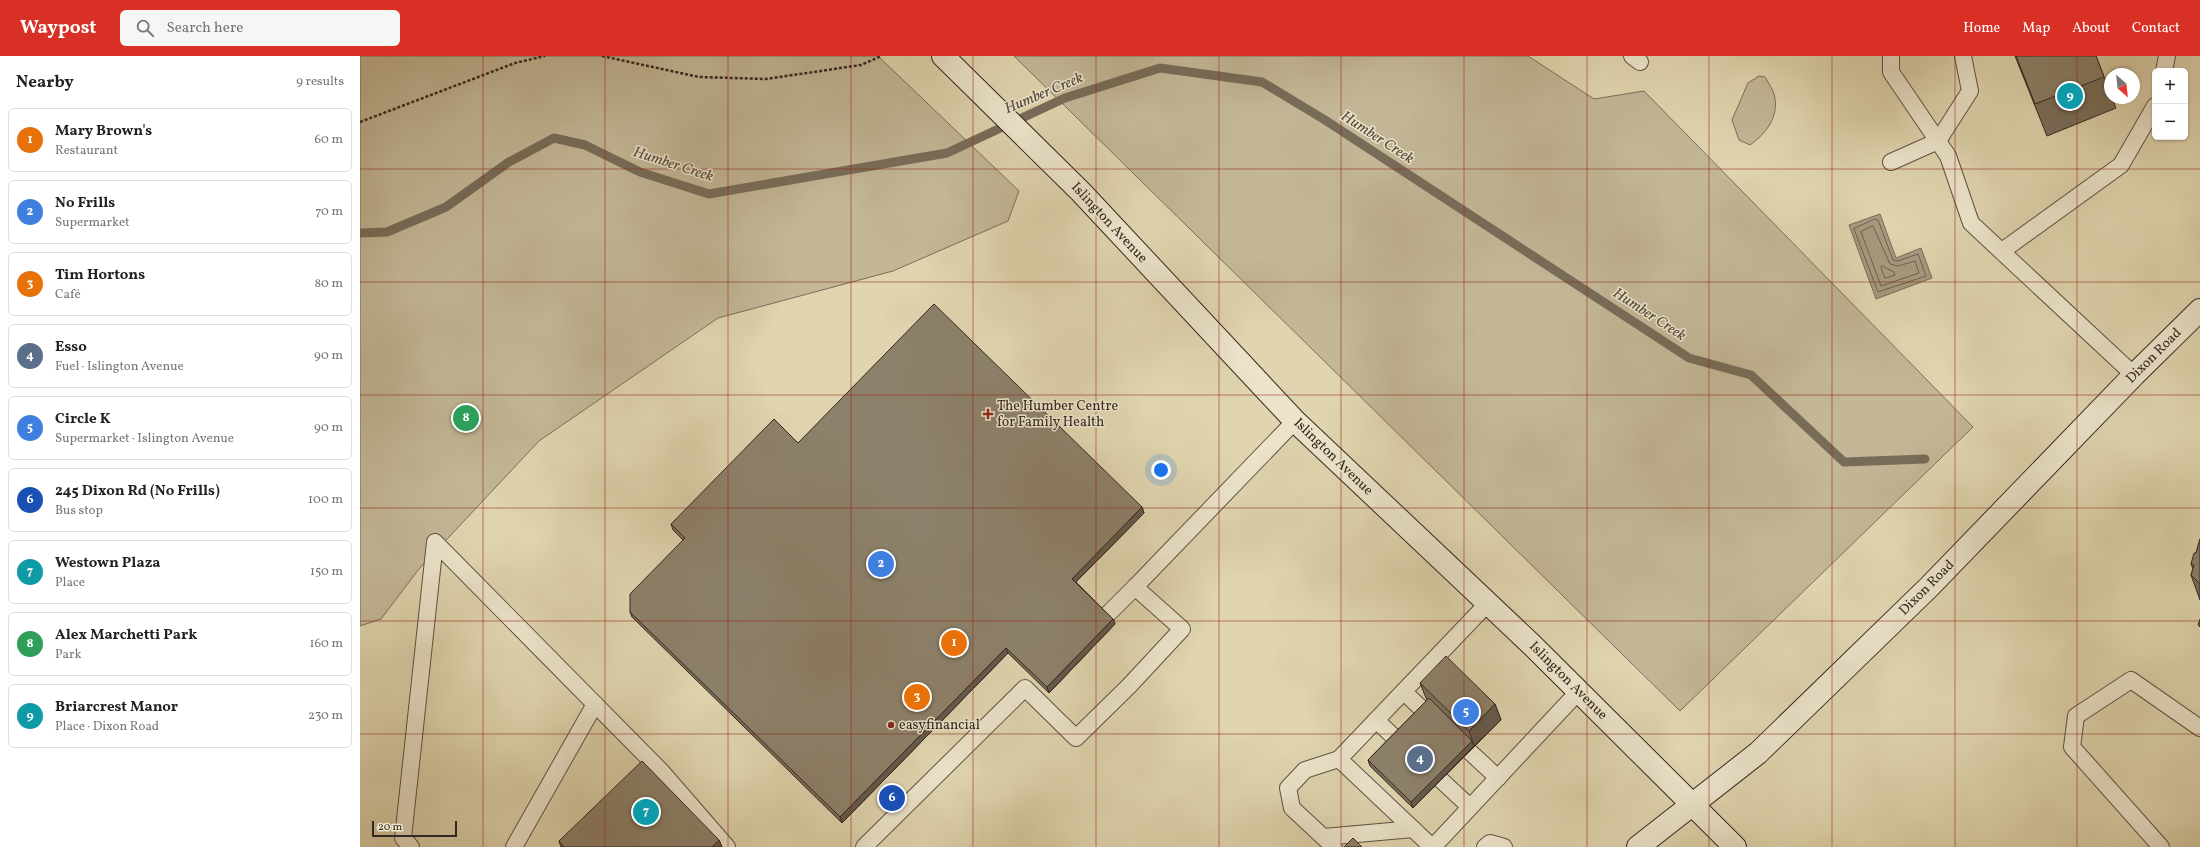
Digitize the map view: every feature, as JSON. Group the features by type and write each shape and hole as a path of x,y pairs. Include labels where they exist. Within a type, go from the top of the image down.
{"main road":[{"name":"Islington Avenue","path":"943,56 1081,192 1295,421 1488,603 1735,847"},
{"name":"Dixon Road","path":"1638,847 1758,753 1929,587 2134,375 2200,310"}],"lane":[{"path":"1890,56 1891,72 1948,156 1971,223 2134,375"},
{"path":"1891,162 1938,141 1970,91 1963,56"},
{"path":"2165,68 2167,56"},
{"path":"2002,252 2121,165 2152,111"},
{"path":"1106,616 1295,421"},
{"path":"411,847 403,838 435,542 661,771 727,847"},
{"path":"864,847 1025,688 1034,688 1076,738 1129,686 1182,629 1135,586"},
{"path":"1413,829 1329,842 1292,808 1288,788 1305,770 1339,758 1488,603"},
{"path":"2161,847 2072,747 2076,716 2132,680 2200,728"},
{"path":"1404,692 1424,711"},
{"path":"1339,758 1432,847 1579,692"},
{"path":"514,847 595,704"},
{"path":"1376,720 1396,739"},
{"path":"1470,752 1498,778"},
{"path":"1441,780 1470,808"},
{"path":"1485,847 1490,843 1504,847"}],"path":[{"path":"360,122 515,63 545,56"},
{"path":"602,56 699,77 766,79 861,65 881,56"}],"shaded area":[{"path":"360,56 878,56 1019,191 1008,221 893,271 718,318 539,441 419,569 381,619 360,626"},
{"path":"1014,56 1528,56 1594,99 1644,91 1973,427 1680,711"},
{"path":"1759,76 1765,77 1774,94 1775,109 1774,116 1767,129 1750,145 1739,140 1732,120 1748,83"}],"water":[{"path":"1880,214 1896,258 1921,248 1932,278 1876,299 1849,225"}],"building":[{"path":"2016,56 2096,56 2104,77 2035,104"},
{"path":"934,304 1142,507 1072,579 1113,619 1047,687 1006,648 840,817 630,612 630,594 685,538 671,524 774,419 798,443"},
{"path":"2200,539 2200,584 2191,575 2194,565 2191,564"},
{"path":"1446,656 1495,704 1469,731 1420,683"},
{"path":"1429,698 1472,741 1411,802 1368,760"},
{"path":"642,761 719,840 712,847 564,847 559,841"},
{"path":"1353,838 1362,847 1344,847"}],"waterway":[{"name":"Humber Creek","path":"360,233 387,232 446,207 509,162 554,138 585,145 640,172 709,194 947,153 1065,98 1160,68 1262,82 1325,120 1689,358 1751,375 1844,462 1925,459"}],"place":[{"name":"Briarcrest Manor","path":"2070,96"},
{"name":"The Humber Centre for Family Health","path":"988,414"},
{"name":"Alex Marchetti Park","path":"466,418"},
{"name":"No Frills","path":"881,564"},
{"name":"Mary Brown's","path":"954,643"},
{"name":"Tim Hortons","path":"917,697"},
{"name":"Circle K","path":"1466,712"},
{"name":"easyfinancial","path":"891,725"},
{"name":"Esso","path":"1420,759"},
{"name":"245 Dixon Rd (No Frills)","path":"892,798"},
{"name":"Westown Plaza","path":"646,812"}]}
